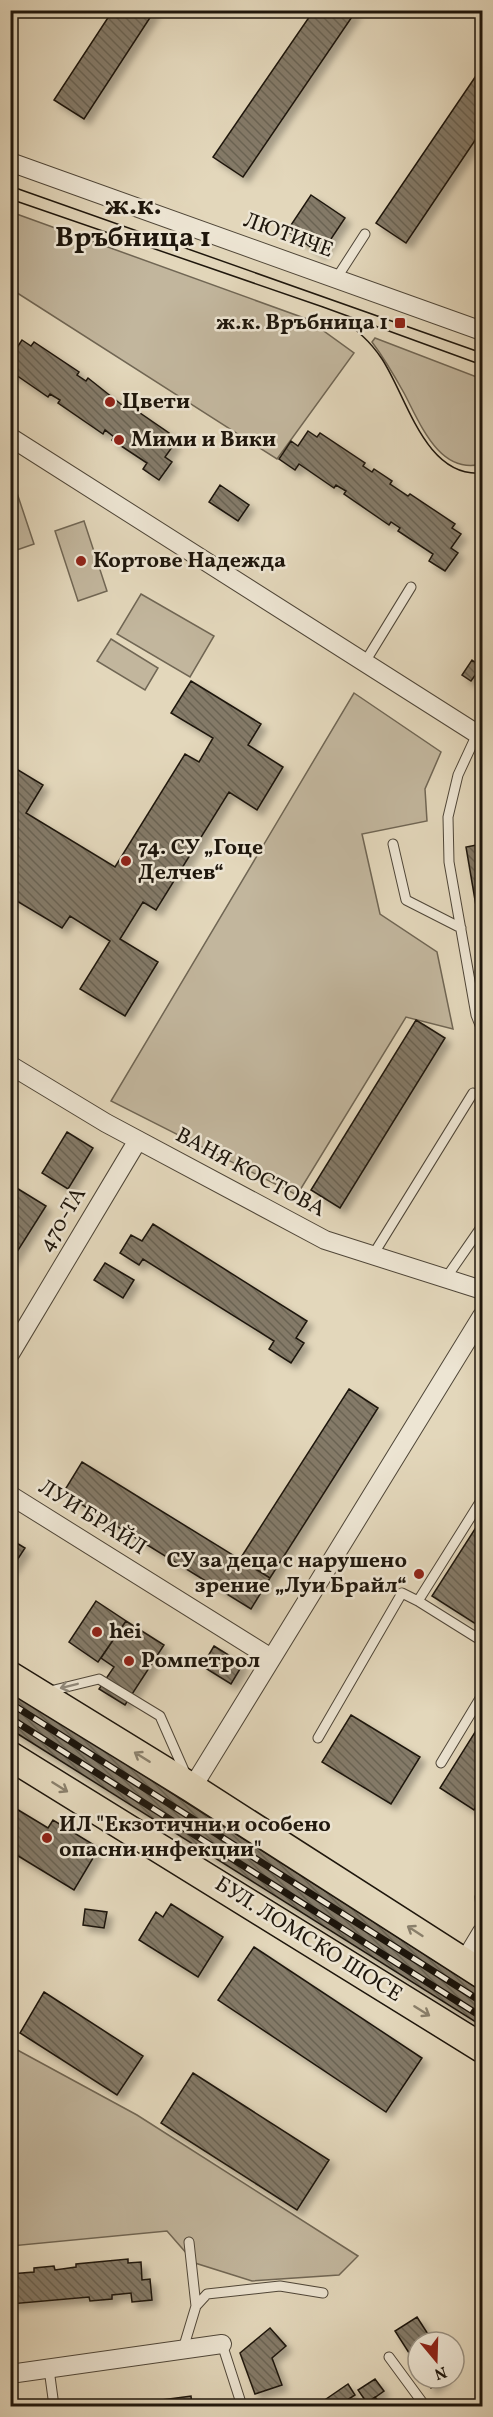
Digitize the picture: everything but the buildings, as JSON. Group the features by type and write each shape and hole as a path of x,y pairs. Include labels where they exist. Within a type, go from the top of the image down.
{"main road":[{"path":"10,1676 192,1788 473,1968"},
{"name":"БУЛ. ЛОМСКО ШОСЕ","path":"10,1756 483,2048"}],"street":[{"name":"ЛЮТИЧЕ","path":"10,162 483,331"},
{"path":"10,437 480,736"},
{"name":"ВАНЯ КОСТОВА","path":"10,1065 138,1140 325,1240 483,1290"},
{"name":"470-ТА","path":"10,1354 138,1140"},
{"path":"192,1788 483,1316"},
{"name":"ЛУИ БРАЙЛ","path":"10,1495 271,1658"},
{"path":"473,1968 483,1932"},
{"path":"10,2374 222,2344"}],"lane":[{"path":"336,279 365,234"},
{"path":"365,662 411,586"},
{"path":"480,736 458,775 447,817 449,862 476,1016 483,1030"},
{"path":"393,843 406,900 461,928"},
{"path":"373,1255 473,1094"},
{"path":"446,1278 483,1226"},
{"path":"418,1601 483,1499"},
{"path":"318,1738 402,1593 483,1641"},
{"path":"39,1693 99,1679 160,1716 192,1788"},
{"path":"441,1763 483,1695"},
{"path":"483,1893 480,1898 483,1918"},
{"path":"183,2349 196,2306 189,2242"},
{"path":"196,2306 207,2294 279,2286 323,2293"},
{"path":"222,2344 242,2406"},
{"path":"389,2357 425,2406"},
{"path":"49,2370 54,2406"}],"shaded area":[{"path":"11,212 307,319 354,353 277,459 11,289"},
{"path":"375,338 482,379 482,464 467,465 454,462 433,444 424,432 393,373 372,342"},
{"name":"Кортове Надежда","path":"11,475 34,544 10,552"},
{"name":"Кортове Надежда","path":"84,521 107,591 78,601 55,531"},
{"path":"141,594 214,636 190,677 117,634"},
{"path":"111,639 158,668 145,690 97,661"},
{"path":"354,693 441,752 425,789 427,821 362,834 380,914 437,952 453,1029 406,1017 297,1195 111,1101"},
{"path":"10,2046 137,2115 358,2256 339,2275 252,2281 195,2263 167,2231 11,2246"}],"tram line":[{"path":"10,186 482,353"},
{"path":"10,199 323,307 482,365"},
{"path":"339,318 363,336 382,359 420,432 432,449 446,463 462,471 482,473"}],"railway":[{"path":"10,1703 482,2002"},
{"path":"10,1718 482,2017"}],"place":[{"name":"ж.к. Връбница 1","path":"400,323"},
{"name":"Цвети","path":"110,402"},
{"name":"Мими и Вики","path":"119,440"},
{"name":"Кортове Надежда","path":"81,561"},
{"name":"74. СУ „Гоце Делчев“","path":"126,861"},
{"name":"СУ за деца с нарушено зрение „Луи Брайл“","path":"419,1574"},
{"name":"hei","path":"97,1632"},
{"name":"Ромпетрол","path":"129,1661"},
{"name":"ИЛ \"Екзотични и особено опасни инфекции\"","path":"47,1838"}],"district":[{"name":"ж.к. Връбница 1","path":"133,222"}]}
